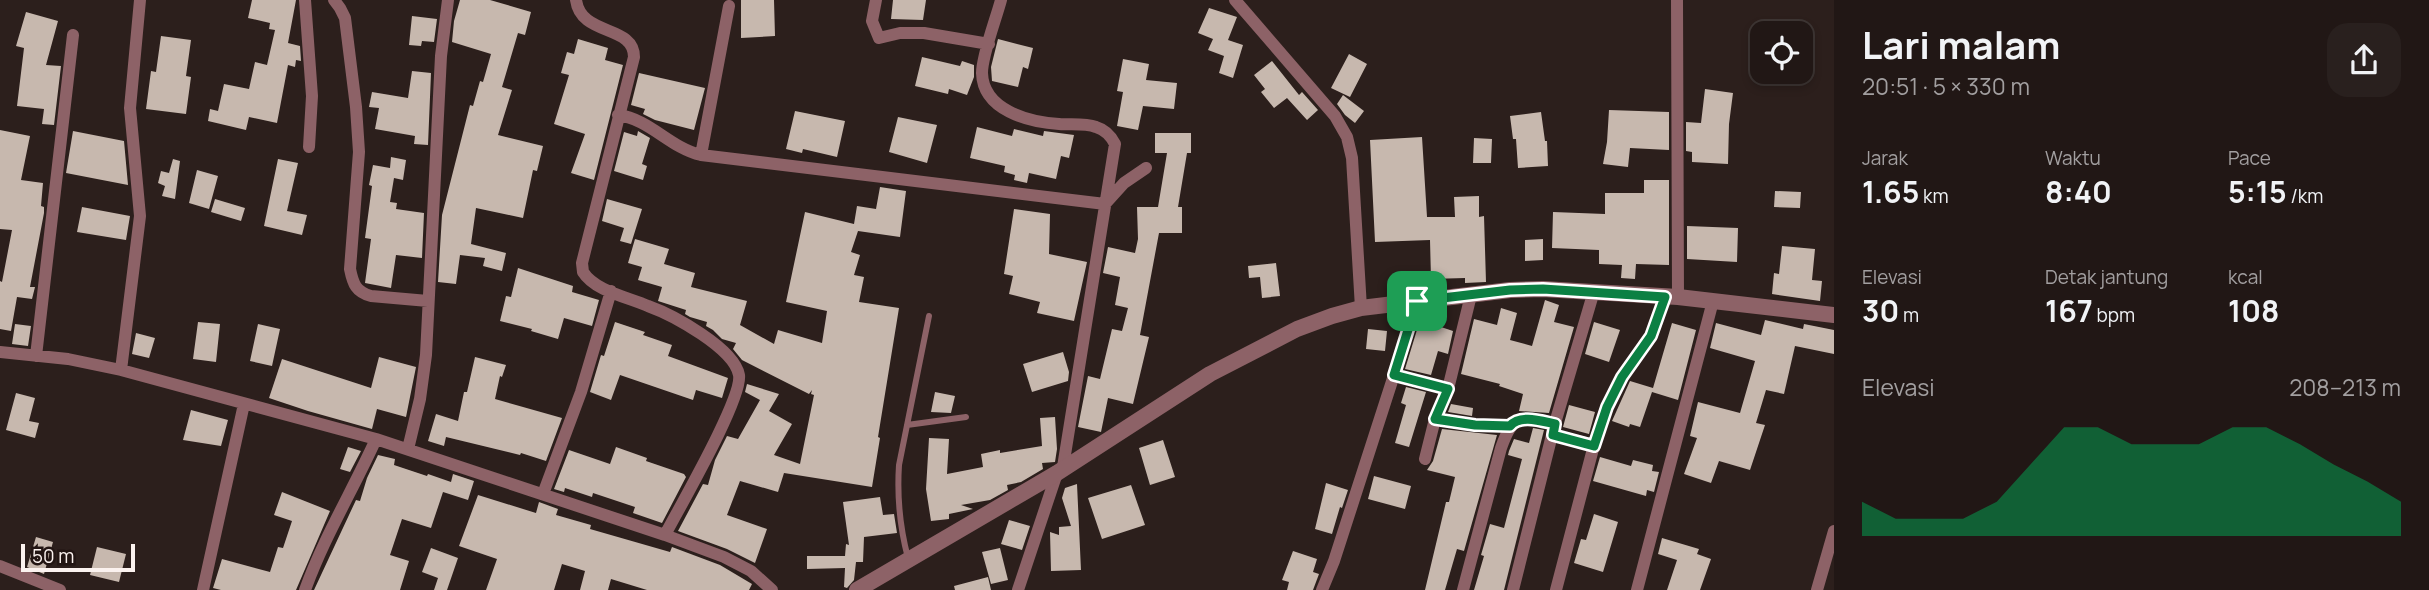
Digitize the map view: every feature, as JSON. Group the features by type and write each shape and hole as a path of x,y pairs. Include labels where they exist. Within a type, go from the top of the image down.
{"street":[{"path":"121,370 140,216 130,108 140,0"},
{"path":"305,0 312,96 309,147"},
{"path":"334,0 345,18 359,152 350,269 352,283 362,294 428,301"},
{"path":"408,449 420,398 426,355 441,56 448,0"},
{"path":"576,0 581,14 587,20 623,37 631,42 634,49 582,262 583,272 597,285 660,310 687,326 725,353 737,366 740,377 724,423 665,535"},
{"path":"876,0 872,21 879,38 900,33 924,33 989,44"},
{"path":"1001,0 982,69 983,84 991,98 1018,117 1095,126 1111,135 1115,144 1060,470 1018,590"},
{"path":"1235,0 1335,116 1347,137 1352,158 1361,308"},
{"path":"1556,590 1607,407 1622,377 1651,336 1672,297 1677,0"},
{"path":"701,155 729,6"},
{"path":"36,356 73,35"},
{"path":"618,115 639,120 678,147 701,155 1105,204"},
{"path":"1105,204 1124,183 1146,167"},
{"path":"856,590 1060,470 1246,354 1297,329 1361,308 1510,290 1594,291 1834,314"},
{"path":"543,494 581,392 611,291"},
{"path":"1513,590 1554,429 1594,291"},
{"path":"1425,458 1435,419 1448,389 1471,295"},
{"path":"1322,590 1334,561 1417,301"},
{"path":"1637,590 1713,301"},
{"path":"0,352 68,359 121,370 376,439 724,557 751,571 772,590"},
{"path":"1394,375 1448,389"},
{"path":"203,590 244,404"},
{"path":"1435,419 1475,425 1510,426"},
{"path":"1463,590 1501,448 1515,420 1521,419 1554,429 1594,446"},
{"path":"305,590 322,548 376,439"},
{"path":"1817,590 1834,531"},
{"path":"0,566 60,590"}],"lane":[{"path":"908,560 898,487 907,425 929,316"},
{"path":"907,425 966,417"}],"building":[{"path":"252,0 296,0 288,43 300,46 301,61 296,60 295,67 288,65 277,123 249,117 246,130 208,121 210,109 218,111 224,84 249,89 255,62 267,65 275,30 269,29 270,23 248,18"},
{"path":"460,0 490,0 531,12 525,35 518,33 502,87 512,90 498,135 543,146 537,171 533,170 523,218 476,208 471,244 506,253 502,271 483,266 485,258 460,255 456,284 438,282 442,215 470,105 473,106 480,81 483,82 491,54 452,42"},
{"path":"741,0 774,0 775,36 741,38"},
{"path":"893,0 926,0 923,20 891,19"},
{"path":"1209,8 1237,17 1228,40 1243,45 1233,78 1219,73 1224,56 1208,50 1213,39 1198,33"},
{"path":"26,12 58,21 46,65 61,66 54,125 42,124 44,109 17,106 24,48 16,46"},
{"path":"412,16 437,19 434,42 422,41 421,46 409,45"},
{"path":"161,36 191,40 186,76 191,77 186,114 146,109 151,71 156,72"},
{"path":"578,39 608,48 605,60 623,65 594,180 571,173 585,134 554,124 569,75 561,73 567,52 574,54"},
{"path":"998,39 1033,48 1028,69 1023,67 1018,87 992,81 991,67"},
{"path":"1349,54 1367,64 1350,97 1331,88"},
{"path":"922,57 960,66 962,61 974,65 974,77 967,95 949,89 948,94 915,86"},
{"path":"1123,59 1149,64 1146,80 1177,83 1174,109 1143,106 1138,130 1117,126 1123,92 1117,91"},
{"path":"1272,61 1299,95 1302,92 1318,110 1307,120 1287,98 1274,108 1261,92 1265,89 1254,75"},
{"path":"412,71 431,73 428,145 414,144 415,136 375,129 379,108 369,107 372,92 408,98"},
{"path":"639,73 705,88 694,130 655,120 643,114 645,109 631,105"},
{"path":"1705,89 1733,93 1728,164 1692,162 1692,152 1686,151 1686,122 1701,123"},
{"path":"1343,95 1364,111 1355,123 1337,104"},
{"path":"1609,110 1669,112 1669,150 1630,148 1628,167 1603,164"},
{"path":"795,111 845,121 837,157 803,149 802,153 786,149"},
{"path":"1541,112 1547,141 1548,166 1518,168 1516,139 1513,139 1510,116"},
{"path":"898,117 937,125 927,163 889,152"},
{"path":"977,127 1012,136 1014,129 1043,136 1044,131 1074,135 1069,158 1061,156 1056,179 1029,173 1027,183 1014,180 1015,175 1004,172 1005,166 970,158"},
{"path":"0,130 30,136 21,180 43,183 41,206 44,207 44,213 30,287 35,287 32,299 17,297 11,331 0,329 0,281 2,282 12,230 0,229"},
{"path":"73,131 124,141 128,185 66,173"},
{"path":"638,131 650,138 642,164 647,166 643,180 614,171 624,132 637,136"},
{"path":"1155,133 1191,133 1191,153 1187,153 1178,207 1182,207 1182,233 1159,233 1140,335 1149,337 1133,404 1108,398 1101,432 1078,427 1088,376 1100,379 1112,329 1122,331 1128,308 1115,305 1120,277 1103,273 1108,247 1135,253 1138,239 1137,207 1158,207 1167,153 1155,153"},
{"path":"1422,137 1427,217 1455,217 1454,197 1479,196 1479,217 1484,216 1486,282 1465,283 1465,278 1431,279 1430,240 1375,242 1370,140"},
{"path":"1474,138 1492,139 1491,163 1473,163"},
{"path":"391,157 406,160 403,180 394,178 390,202 397,203 396,209 424,213 422,258 396,255 391,288 365,283 371,239 365,238 373,165 390,168"},
{"path":"173,159 180,161 175,199 162,196 165,186 158,183 161,171 169,173"},
{"path":"278,159 298,163 287,211 307,215 302,235 264,226"},
{"path":"197,170 218,176 209,209 189,203"},
{"path":"1644,180 1669,180 1669,265 1636,264 1635,279 1621,278 1622,265 1599,264 1599,250 1552,248 1553,212 1605,214 1605,193 1644,193"},
{"path":"880,187 906,191 900,237 858,231 851,252 860,255 854,275 864,277 859,302 899,308 872,487 784,473 778,492 740,481 727,515 767,529 755,563 727,549 678,531 703,484 708,485 715,460 727,436 738,439 760,400 745,392 747,384 779,394 769,411 792,424 774,455 800,464 814,395 811,394 812,390 809,394 742,360 733,349 736,343 722,339 706,326 707,322 690,317 685,314 686,310 658,301 662,287 638,280 642,267 628,263 635,239 669,249 664,264 695,273 691,287 747,301 740,325 774,344 778,330 822,343 827,311 786,302 805,212 854,224 857,206 876,209"},
{"path":"1775,191 1801,192 1800,208 1774,207"},
{"path":"215,199 245,208 241,221 211,212"},
{"path":"607,199 642,209 631,244 620,241 624,228 602,221"},
{"path":"82,207 130,216 126,240 77,232"},
{"path":"1014,209 1050,214 1049,254 1087,262 1074,321 1037,313 1040,302 1009,294 1013,276 1004,274"},
{"path":"1687,226 1738,228 1737,262 1687,259"},
{"path":"1543,239 1543,260 1525,261 1525,240"},
{"path":"1782,246 1815,249 1812,280 1822,281 1820,301 1772,294 1774,273 1779,274"},
{"path":"1276,263 1280,296 1262,298 1260,277 1249,278 1248,266"},
{"path":"518,268 573,286 572,292 599,300 592,326 564,318 558,339 500,321 506,296 511,297"},
{"path":"1545,300 1559,305 1554,322 1574,327 1549,413 1519,411 1523,394 1499,386 1500,384 1461,374 1474,319 1497,325 1501,308 1517,313 1510,340 1532,346"},
{"path":"1420,320 1453,331 1448,354 1438,351 1431,375 1405,369"},
{"path":"1765,320 1803,329 1804,324 1834,330 1834,354 1795,346 1784,394 1766,390 1756,423 1765,425 1750,470 1719,461 1711,483 1684,474 1697,438 1690,436 1698,402 1740,413 1755,361 1710,348 1716,323 1761,335"},
{"path":"198,322 220,324 216,362 193,359"},
{"path":"615,322 672,345 668,356 728,378 722,398 696,390 693,400 620,375 611,400 590,392"},
{"path":"1594,322 1620,330 1609,362 1585,354"},
{"path":"1672,323 1696,330 1678,400 1652,392 1640,427 1630,424 1629,427 1612,421 1630,381 1653,388"},
{"path":"15,324 31,326 28,346 12,344"},
{"path":"258,324 280,329 272,366 250,361"},
{"path":"1368,329 1387,331 1385,351 1366,349"},
{"path":"136,333 155,338 149,358 132,354"},
{"path":"1063,352 1069,372 1068,381 1032,392 1023,364"},
{"path":"379,357 416,367 406,417 377,409 372,429 269,398 282,359 371,388"},
{"path":"475,357 506,365 502,377 500,376 495,399 562,418 546,461 446,437 444,446 428,441 436,414 458,421"},
{"path":"1406,387 1426,392 1409,447 1395,443 1406,405 1401,403"},
{"path":"935,392 955,396 951,413 931,412"},
{"path":"16,393 35,398 29,421 39,423 35,438 6,430"},
{"path":"1451,404 1473,408 1472,416 1448,412"},
{"path":"1569,405 1595,412 1589,434 1563,427"},
{"path":"191,410 228,420 221,446 183,440"},
{"path":"1055,417 1055,462 1042,463 1043,469 1021,482 1007,485 1008,490 990,500 961,505 973,509 949,514 949,519 931,521 926,489 929,438 949,439 947,474 983,467 981,454 1042,446 1040,418"},
{"path":"1533,428 1544,430 1504,590 1474,590 1490,524 1504,528 1522,459 1508,455 1509,451 1514,439 1529,443"},
{"path":"1442,429 1497,435 1464,551 1457,549 1445,590 1425,590 1446,502 1449,502 1455,477 1427,470 1433,461"},
{"path":"1163,440 1175,477 1150,485 1139,448"},
{"path":"348,447 361,451 350,472 340,469"},
{"path":"616,447 647,458 646,461 686,477 662,523 633,513 635,507 593,493 592,497 565,488 564,492 554,489 569,450 610,464"},
{"path":"378,455 395,459 394,465 427,476 428,474 451,482 453,474 474,481 468,500 443,492 431,528 402,519 390,555 409,561 400,590 314,590 356,500 360,501"},
{"path":"1600,457 1631,466 1633,460 1653,465 1652,471 1659,472 1654,492 1647,490 1646,496 1593,481"},
{"path":"1374,476 1411,486 1405,509 1368,499"},
{"path":"1326,483 1348,490 1332,534 1315,529"},
{"path":"1077,484 1081,570 1051,571 1050,532 1059,535 1059,527 1071,526 1062,498 1065,488"},
{"path":"1131,485 1145,525 1102,539 1088,498"},
{"path":"282,492 330,511 296,590 213,588 222,559 270,572 278,547 283,548 292,521 274,515"},
{"path":"478,495 536,513 539,502 558,509 556,515 591,525 590,529 670,552 672,547 720,565 752,584 749,590 647,590 611,579 608,590 580,590 585,571 562,564 554,590 486,590 497,559 459,546"},
{"path":"880,497 883,515 894,514 897,533 864,537 863,562 856,562 854,580 847,588 844,587 845,568 807,569 807,556 845,556 846,544 849,545 843,502"},
{"path":"1594,514 1618,522 1603,572 1574,563 1581,539 1586,540"},
{"path":"1009,520 1030,526 1022,550 1001,544"},
{"path":"36,537 53,542 44,574 27,567"},
{"path":"1662,538 1699,549 1697,554 1711,559 1700,590 1667,590 1677,560 1658,554"},
{"path":"97,547 126,554 119,582 90,575"},
{"path":"431,548 458,558 447,590 434,590 438,578 422,572"},
{"path":"1000,548 1008,580 991,584 982,552"},
{"path":"1293,551 1317,559 1313,572 1319,574 1313,590 1287,590 1289,582 1282,580"},
{"path":"988,577 991,590 955,590 954,586"}],"route":[{"path":"1543,289 1665,297 1651,336 1622,377 1607,407 1594,446 1553,435 1555,424 1521,419 1515,420 1510,426 1475,425 1435,419 1448,389 1394,375 1417,301 1510,290 1543,289"}]}
